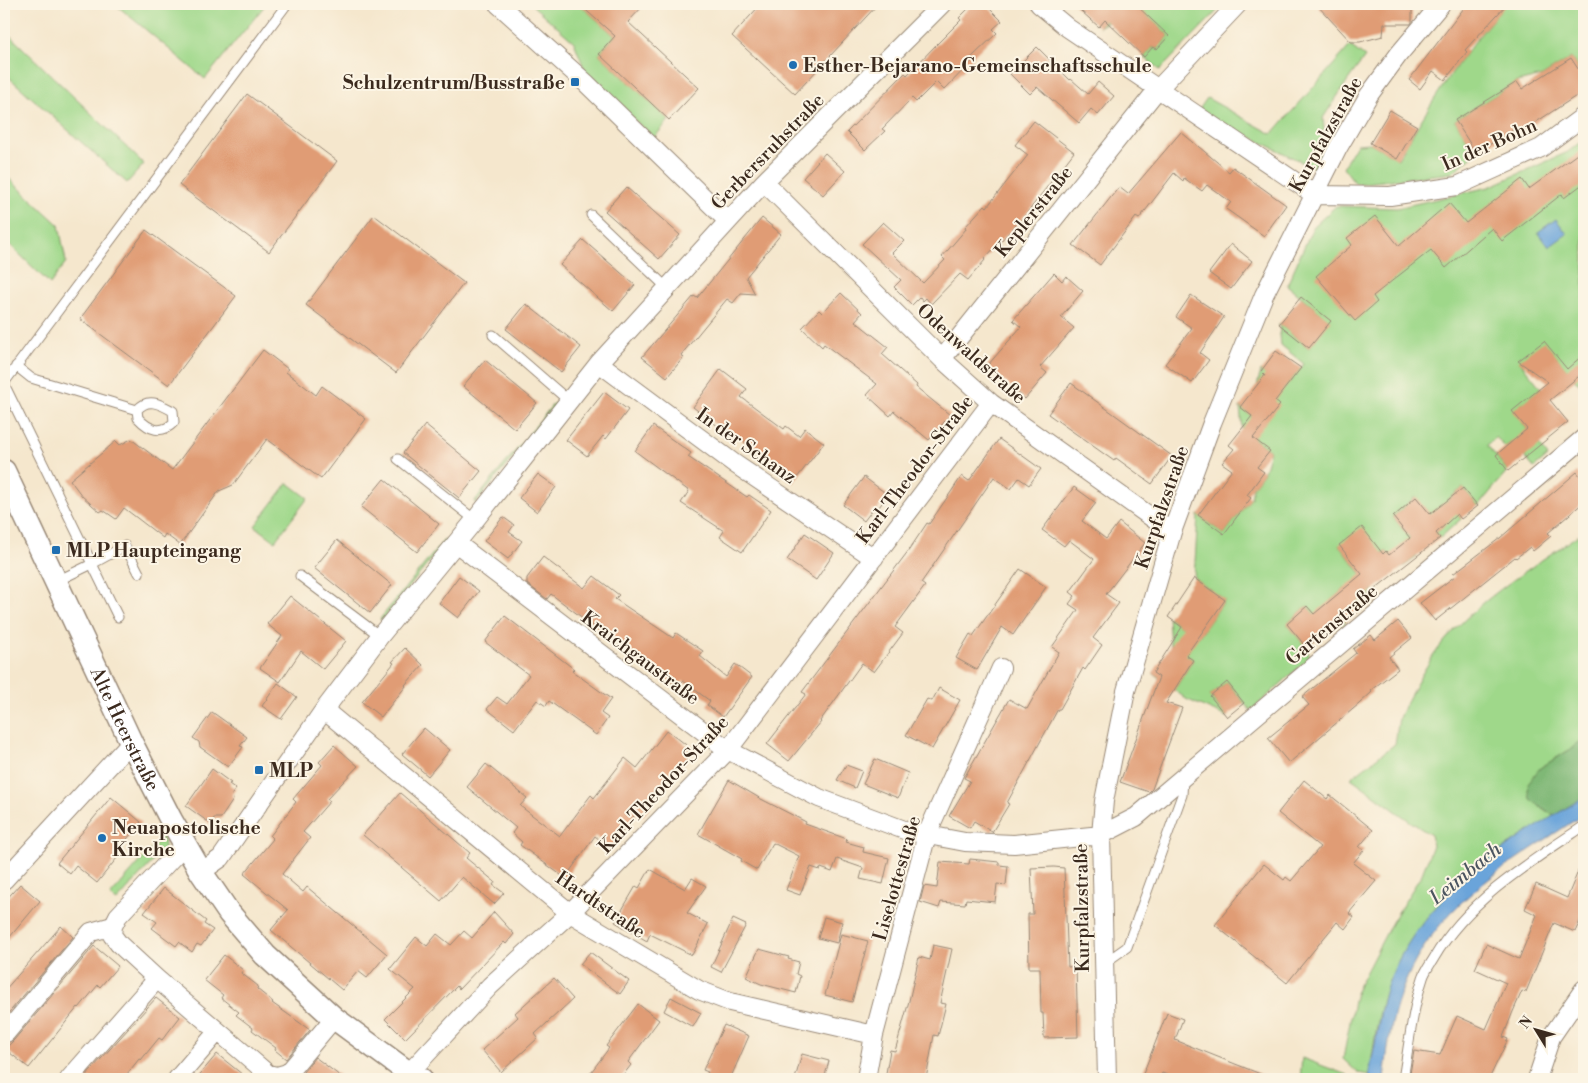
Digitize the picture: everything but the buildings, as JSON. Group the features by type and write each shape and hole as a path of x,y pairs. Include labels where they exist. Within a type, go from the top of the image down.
{"street":[{"path":"498,4 586,83 728,221"},
{"name":"Gerbersruhstraße","path":"201,872 221,858 324,710 380,636 475,520 599,363 764,182 942,4"},
{"path":"1039,4 1068,28 1157,90 1315,195"},
{"name":"Keplerstraße","path":"942,359 1157,90 1238,4"},
{"name":"Kurpfalzstraße","path":"1107,1079 1100,835 1104,801 1126,691 1172,532 1212,423 1264,295 1338,148 1369,95 1399,54 1441,4"},
{"name":"In der Bohn","path":"1315,195 1390,196 1458,186 1541,148 1584,116"},
{"name":"Odenwaldstraße","path":"764,182 942,359 991,402 1172,532"},
{"name":"In der Schanz","path":"599,363 735,464 874,558"},
{"name":"Karl-Theodor-Straße","path":"415,1076 490,986 570,913 728,750 991,402"},
{"name":"Gartenstraße","path":"1100,835 1136,817 1584,438"},
{"name":"Alte Heerstraße","path":"4,470 131,742 201,872 229,913 265,955 334,1018 415,1076"},
{"name":"Kraichgaustraße","path":"456,542 728,750 819,798 907,831 965,842 1014,844 1100,835"},
{"name":"Liselottestraße","path":"866,1079 874,1035 927,834 1001,668"},
{"name":"Hardtstraße","path":"324,710 570,913 699,990 730,1002 874,1035"},
{"path":"4,880 131,742"},
{"path":"185,844 118,916 113,926 112,935 119,944 268,1074 277,1078 288,1073 334,1018"},
{"path":"6,1033 91,932 113,926"},
{"path":"69,1079 157,979"},
{"path":"1537,1079 1551,1037 1584,989"},
{"path":"177,1079 218,1031"}],"lane":[{"path":"118,617 4,383 288,4"},
{"path":"591,214 667,288"},
{"path":"492,335 569,401"},
{"path":"16,366 31,378 137,410"},
{"path":"398,459 475,520"},
{"path":"57,581 125,546 139,573"},
{"path":"300,576 380,636"},
{"path":"1103,964 1127,947 1182,794 1184,776"},
{"path":"1403,1079 1413,1020 1424,976 1445,939 1471,911 1503,883 1584,826"}],"green space":[{"path":"115,4 266,4 205,79"},
{"path":"531,4 579,4 615,36 599,54 669,120 654,138 588,78 574,42"},
{"path":"1120,4 1224,4 1160,70 1144,57 1153,47 1157,49 1169,36 1150,18 1137,12 1130,12 1099,27"},
{"path":"1495,4 1584,4 1584,78 1571,58 1542,76 1517,82 1455,120 1476,153 1452,173 1356,184 1343,167 1357,144 1370,143 1398,159 1446,82 1472,45 1501,10"},
{"path":"4,30 144,164 127,183 4,73"},
{"path":"1350,46 1365,57 1323,118 1326,152 1316,169 1198,111 1207,98 1272,134"},
{"path":"1584,139 1584,354 1580,358 1584,363 1584,390 1544,342 1519,361 1541,388 1513,411 1548,456 1534,468 1512,442 1505,447 1496,437 1487,445 1508,471 1478,506 1463,488 1447,500 1461,519 1440,538 1436,533 1442,528 1415,497 1393,517 1410,538 1405,543 1417,557 1400,569 1386,551 1383,554 1339,545 1374,590 1362,609 1345,588 1329,602 1346,623 1323,633 1314,623 1318,619 1307,606 1287,624 1307,648 1310,657 1251,711 1227,682 1210,696 1227,717 1186,699 1153,673 1176,687 1193,660 1170,645 1168,617 1198,638 1225,600 1194,578 1198,515 1224,534 1251,498 1253,487 1264,472 1270,451 1242,429 1240,407 1263,425 1257,386 1261,371 1284,389 1304,364 1281,345 1279,324 1309,348 1330,321 1287,285 1313,227 1336,206 1397,208 1489,187 1568,152"},
{"path":"4,174 59,225 66,262 50,284 4,239"},
{"path":"554,403 556,404 476,503 474,502"},
{"path":"288,483 308,498 275,541 255,526"},
{"path":"1584,531 1584,738 1571,749 1540,768 1542,808 1554,816 1477,868 1433,910 1414,935 1398,961 1386,990 1378,1021 1369,1075 1358,1073 1343,1059 1355,996 1392,922 1422,874 1433,845 1431,835 1351,778 1395,744 1399,718 1421,675 1443,643 1458,626 1492,596"},
{"path":"444,540 446,541 382,621 380,619"},
{"path":"1584,738 1584,797 1554,816 1530,799 1528,783 1540,768 1571,749"},
{"path":"162,837 165,843 163,850 117,901 110,896"},
{"path":"1302,1058 1347,1075 1347,1079 1300,1079"}],"water":[{"path":"1556,219 1567,234 1549,247 1538,232"},
{"path":"1584,797 1584,814 1524,854 1470,895 1446,918 1425,945 1408,976 1395,1012 1384,1079 1369,1079 1386,989 1401,956 1420,927 1442,900 1468,876 1524,835"}],"place":[{"name":"Esther-Bejarano-Gemeinschaftsschule","path":"793,65"},
{"name":"Schulzentrum/Busstraße","path":"575,82"},
{"name":"MLP Haupteingang","path":"56,550"},
{"name":"MLP","path":"259,770"},
{"name":"Neuapostolische Kirche","path":"102,838"}],"water label":[{"name":"Leimbach","path":"1465,873"}]}
